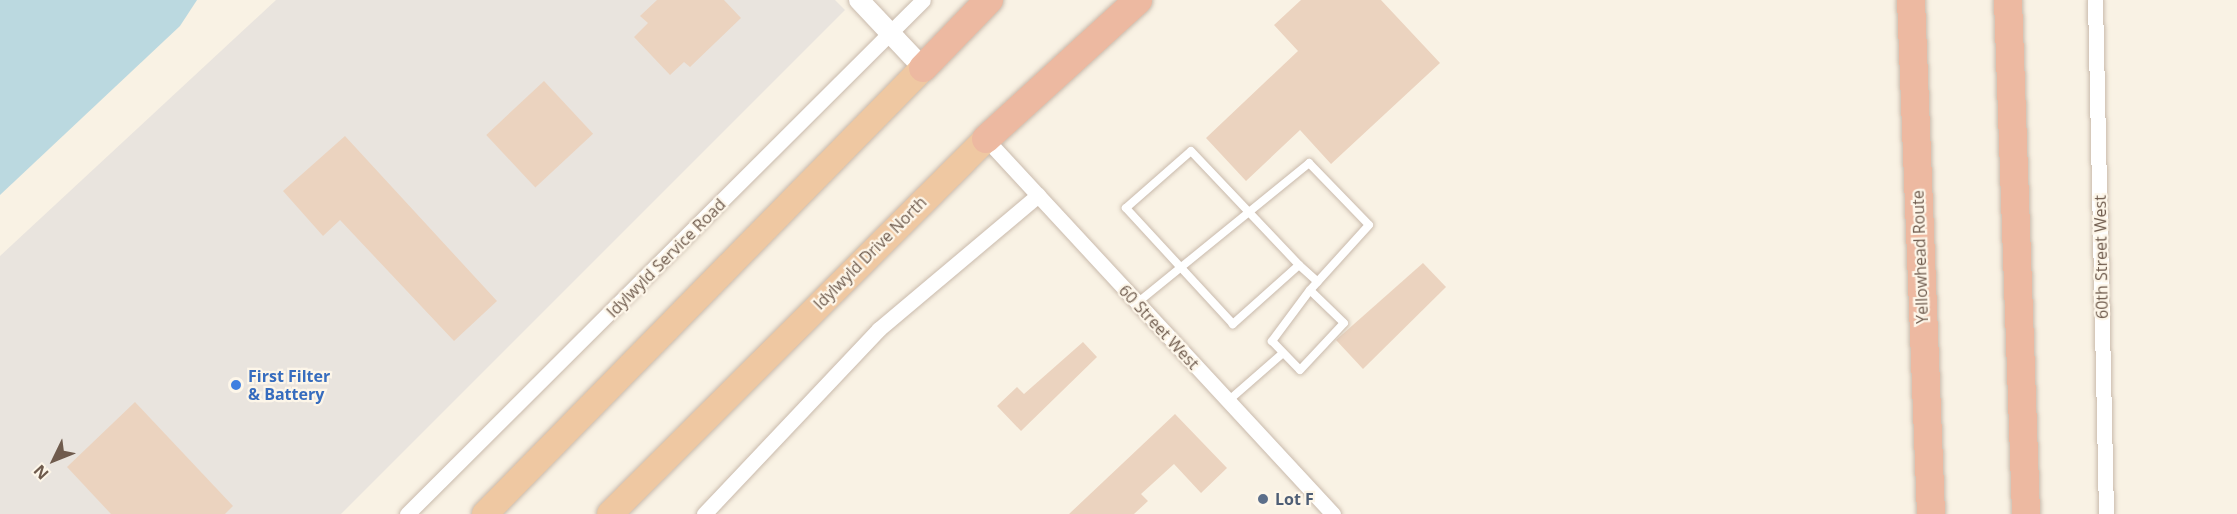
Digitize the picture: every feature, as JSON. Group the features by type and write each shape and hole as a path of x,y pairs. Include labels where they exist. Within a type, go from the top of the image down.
{"highway":[{"path":"485,514 989,0"},
{"name":"Idylwyld Drive North","path":"610,514 986,139 1138,0"},
{"name":"Yellowhead Route","path":"1911,0 1931,514"},
{"path":"2008,0 2026,514"}],"street":[{"path":"859,0 923,68"},
{"name":"Idylwyld Service Road","path":"407,514 923,0"},
{"name":"60th Street West","path":"2095,0 2106,514"},
{"name":"60 Street West","path":"986,139 1333,514"},
{"path":"704,514 879,329 1038,195"}],"lane":[{"path":"1299,265 1233,324 1126,208 1191,151 1299,265 1318,282"},
{"path":"1137,303 1179,266 1309,163 1369,225 1310,290 1272,341 1300,370 1344,323 1310,290"},
{"path":"1227,401 1283,353"}],"shaded area":[{"name":"First Filter & Battery","path":"276,0 835,0 845,10 341,514 0,514 0,256"}],"water":[{"path":"0,0 197,0 180,26 0,195"}],"building":[{"path":"657,0 724,0 741,18 690,67 684,62 670,75 634,37 648,23 640,16"},
{"path":"1301,0 1381,0 1440,63 1331,164 1300,130 1246,181 1206,138 1298,51 1274,25"},
{"path":"544,81 593,134 535,188 486,135"},
{"path":"345,136 497,301 454,341 340,220 323,236 283,191"},
{"path":"1423,263 1446,287 1363,369 1336,340"},
{"path":"1083,342 1097,357 1021,431 997,406 1017,387 1024,394"},
{"path":"135,402 233,506 225,514 111,514 67,467"},
{"path":"1175,414 1227,468 1201,493 1174,464 1141,494 1148,501 1134,514 1069,514"}],"place":[{"name":"First Filter & Battery","path":"236,385"},
{"name":"Lot F","path":"1263,499"}]}
